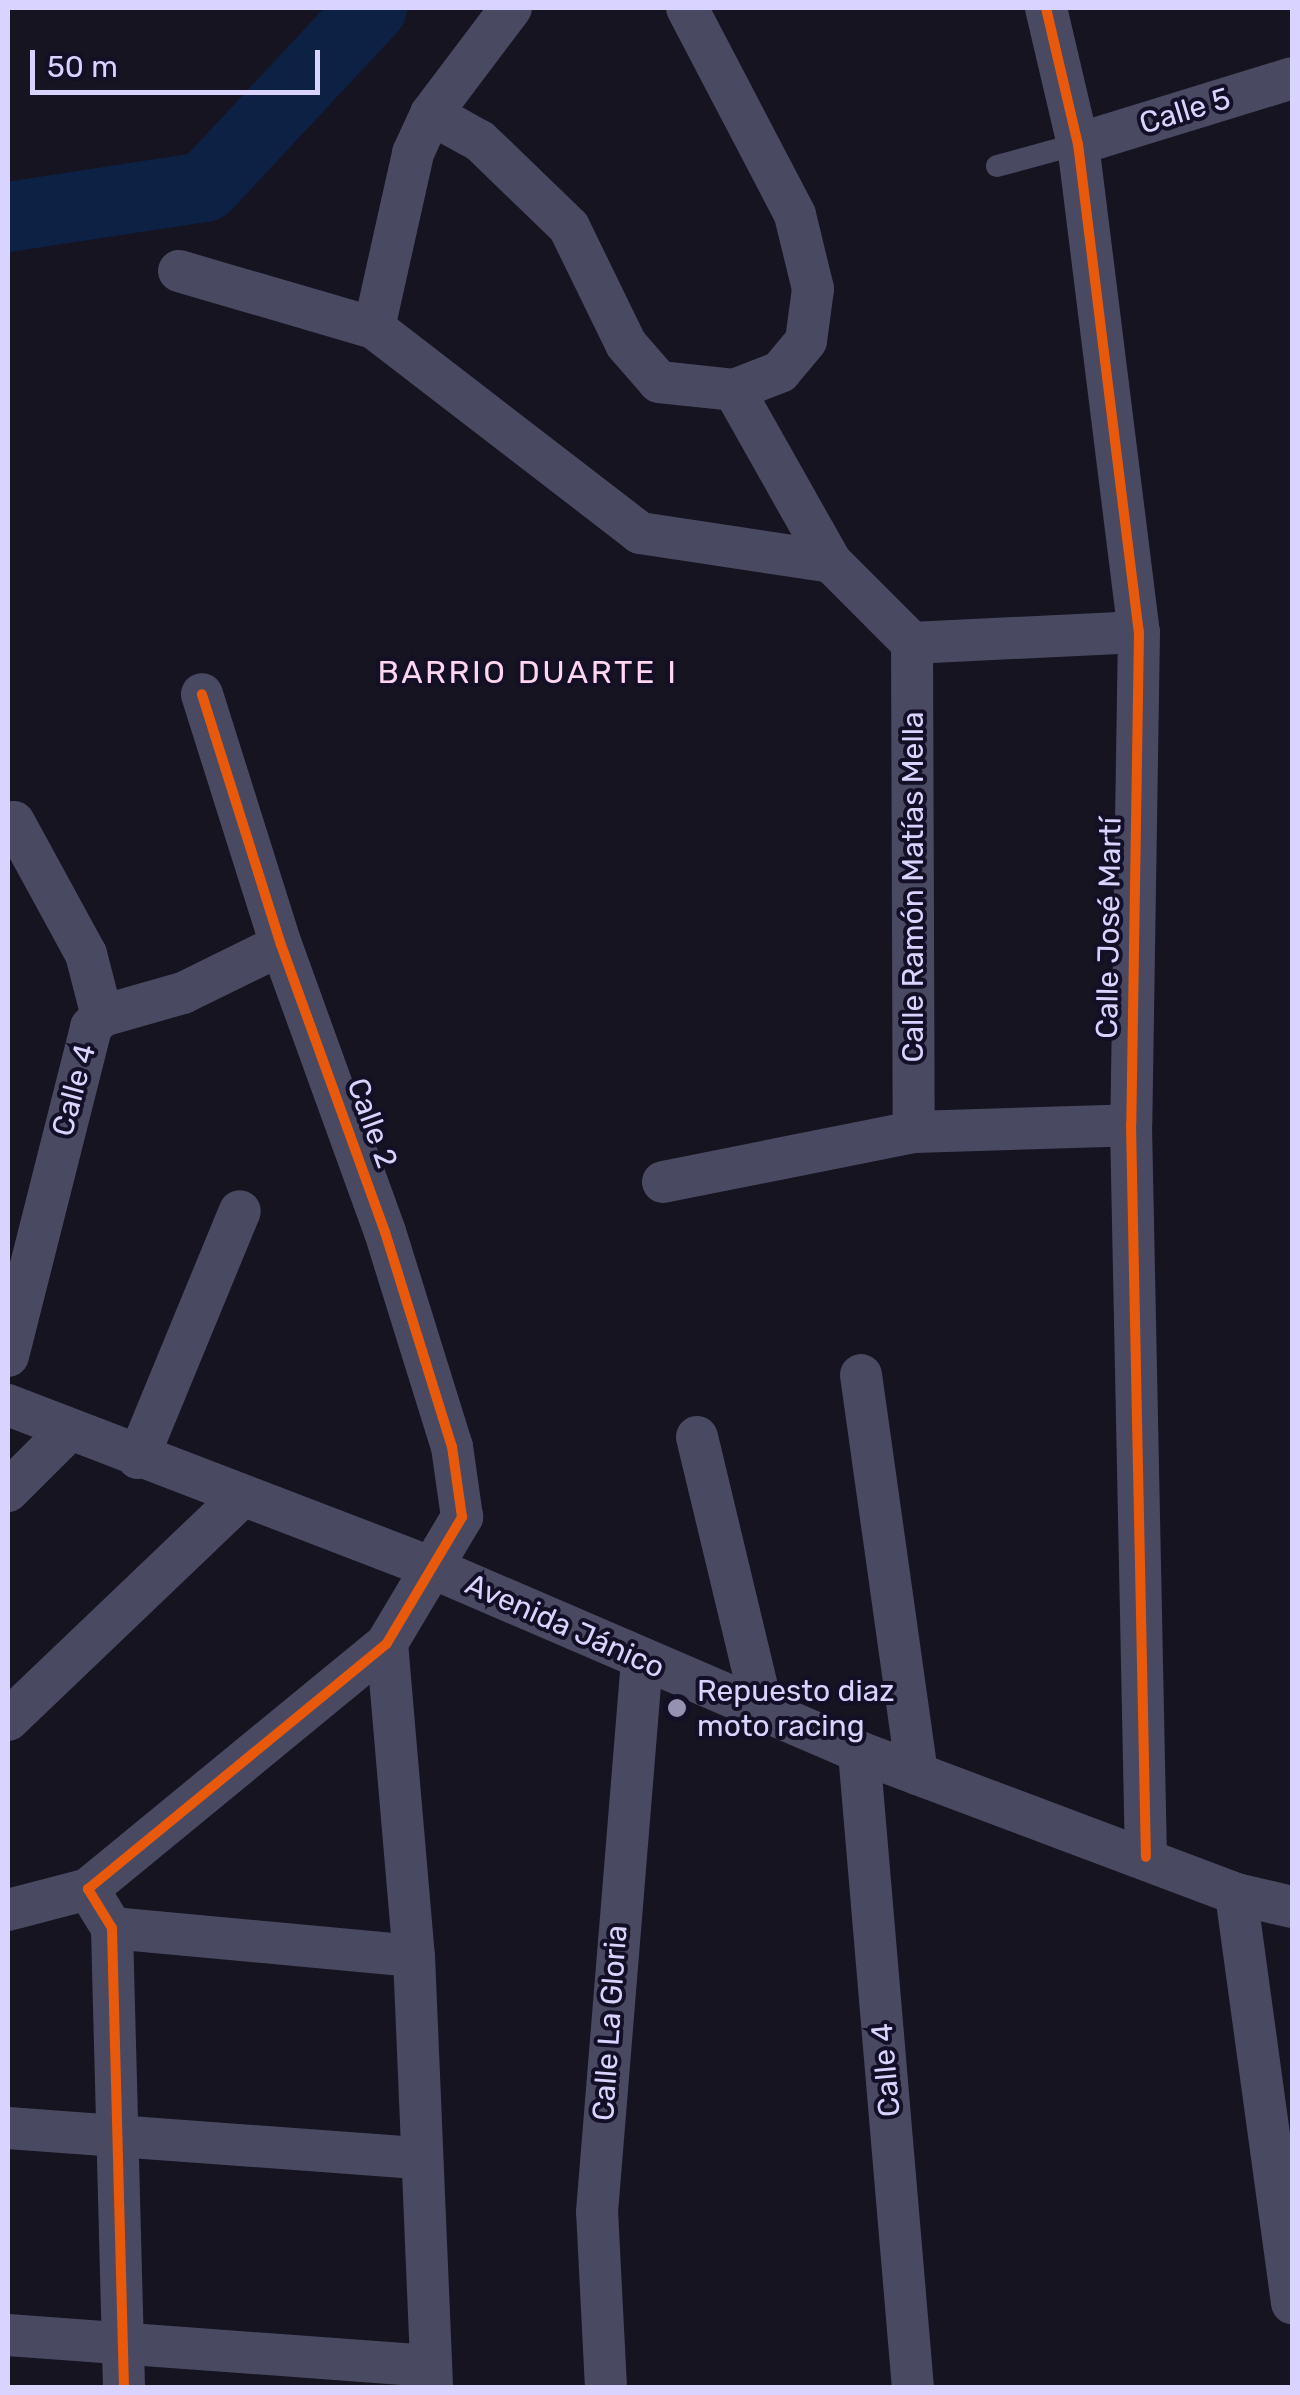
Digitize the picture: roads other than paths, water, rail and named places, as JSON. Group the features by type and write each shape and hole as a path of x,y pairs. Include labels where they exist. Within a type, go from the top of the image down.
{"street":[{"path":"374,328 412,153 431,114 511,8"},
{"path":"431,114 480,141 569,227 626,344 659,382 734,390 780,372 806,341 813,289 795,215 687,8"},
{"name":"Calle José Martí","path":"1046,8 1078,144 1139,632 1131,1125 1146,1857"},
{"name":"Calle 5","path":"1078,144 1292,78"},
{"path":"179,270 374,328 640,533 831,562"},
{"path":"734,390 831,562 912,642 1139,632"},
{"name":"Calle Ramón Matías Mella","path":"912,642 914,1132"},
{"name":"Calle 2","path":"88,1889 387,1643 435,1569 462,1517 452,1447 281,945 202,694"},
{"path":"14,822 86,954 102,1016"},
{"name":"Calle 4","path":"8,1356 85,1043 102,1016 182,993 281,945"},
{"path":"662,1182 914,1132 1131,1125"},
{"path":"138,1458 240,1211"},
{"path":"861,1374 917,1774"},
{"name":"Avenida Jánico","path":"8,1405 67,1432 435,1569 859,1752 1236,1894 1292,1907"},
{"path":"8,1491 67,1432"},
{"path":"697,1437 763,1712"},
{"path":"8,1720 242,1496"},
{"path":"8,2336 125,2340 431,2377 414,1956 387,1643"},
{"name":"Calle La Gloria","path":"606,2388 598,2212 642,1660"},
{"name":"Calle 4","path":"859,1752 913,2388"},
{"path":"8,1910 88,1889 112,1928 124,2137 124,2388"},
{"path":"1236,1894 1292,2304"},
{"path":"112,1928 414,1956"},
{"path":"8,2128 420,2158"}],"lane":[{"path":"997,166 1078,144"}],"waterway":[{"path":"8,217 205,187 372,8"}],"place":[{"name":"Repuesto diaz moto racing","path":"677,1708"}],"district":[{"name":"BARRIO DUARTE I","path":"528,672"}]}
